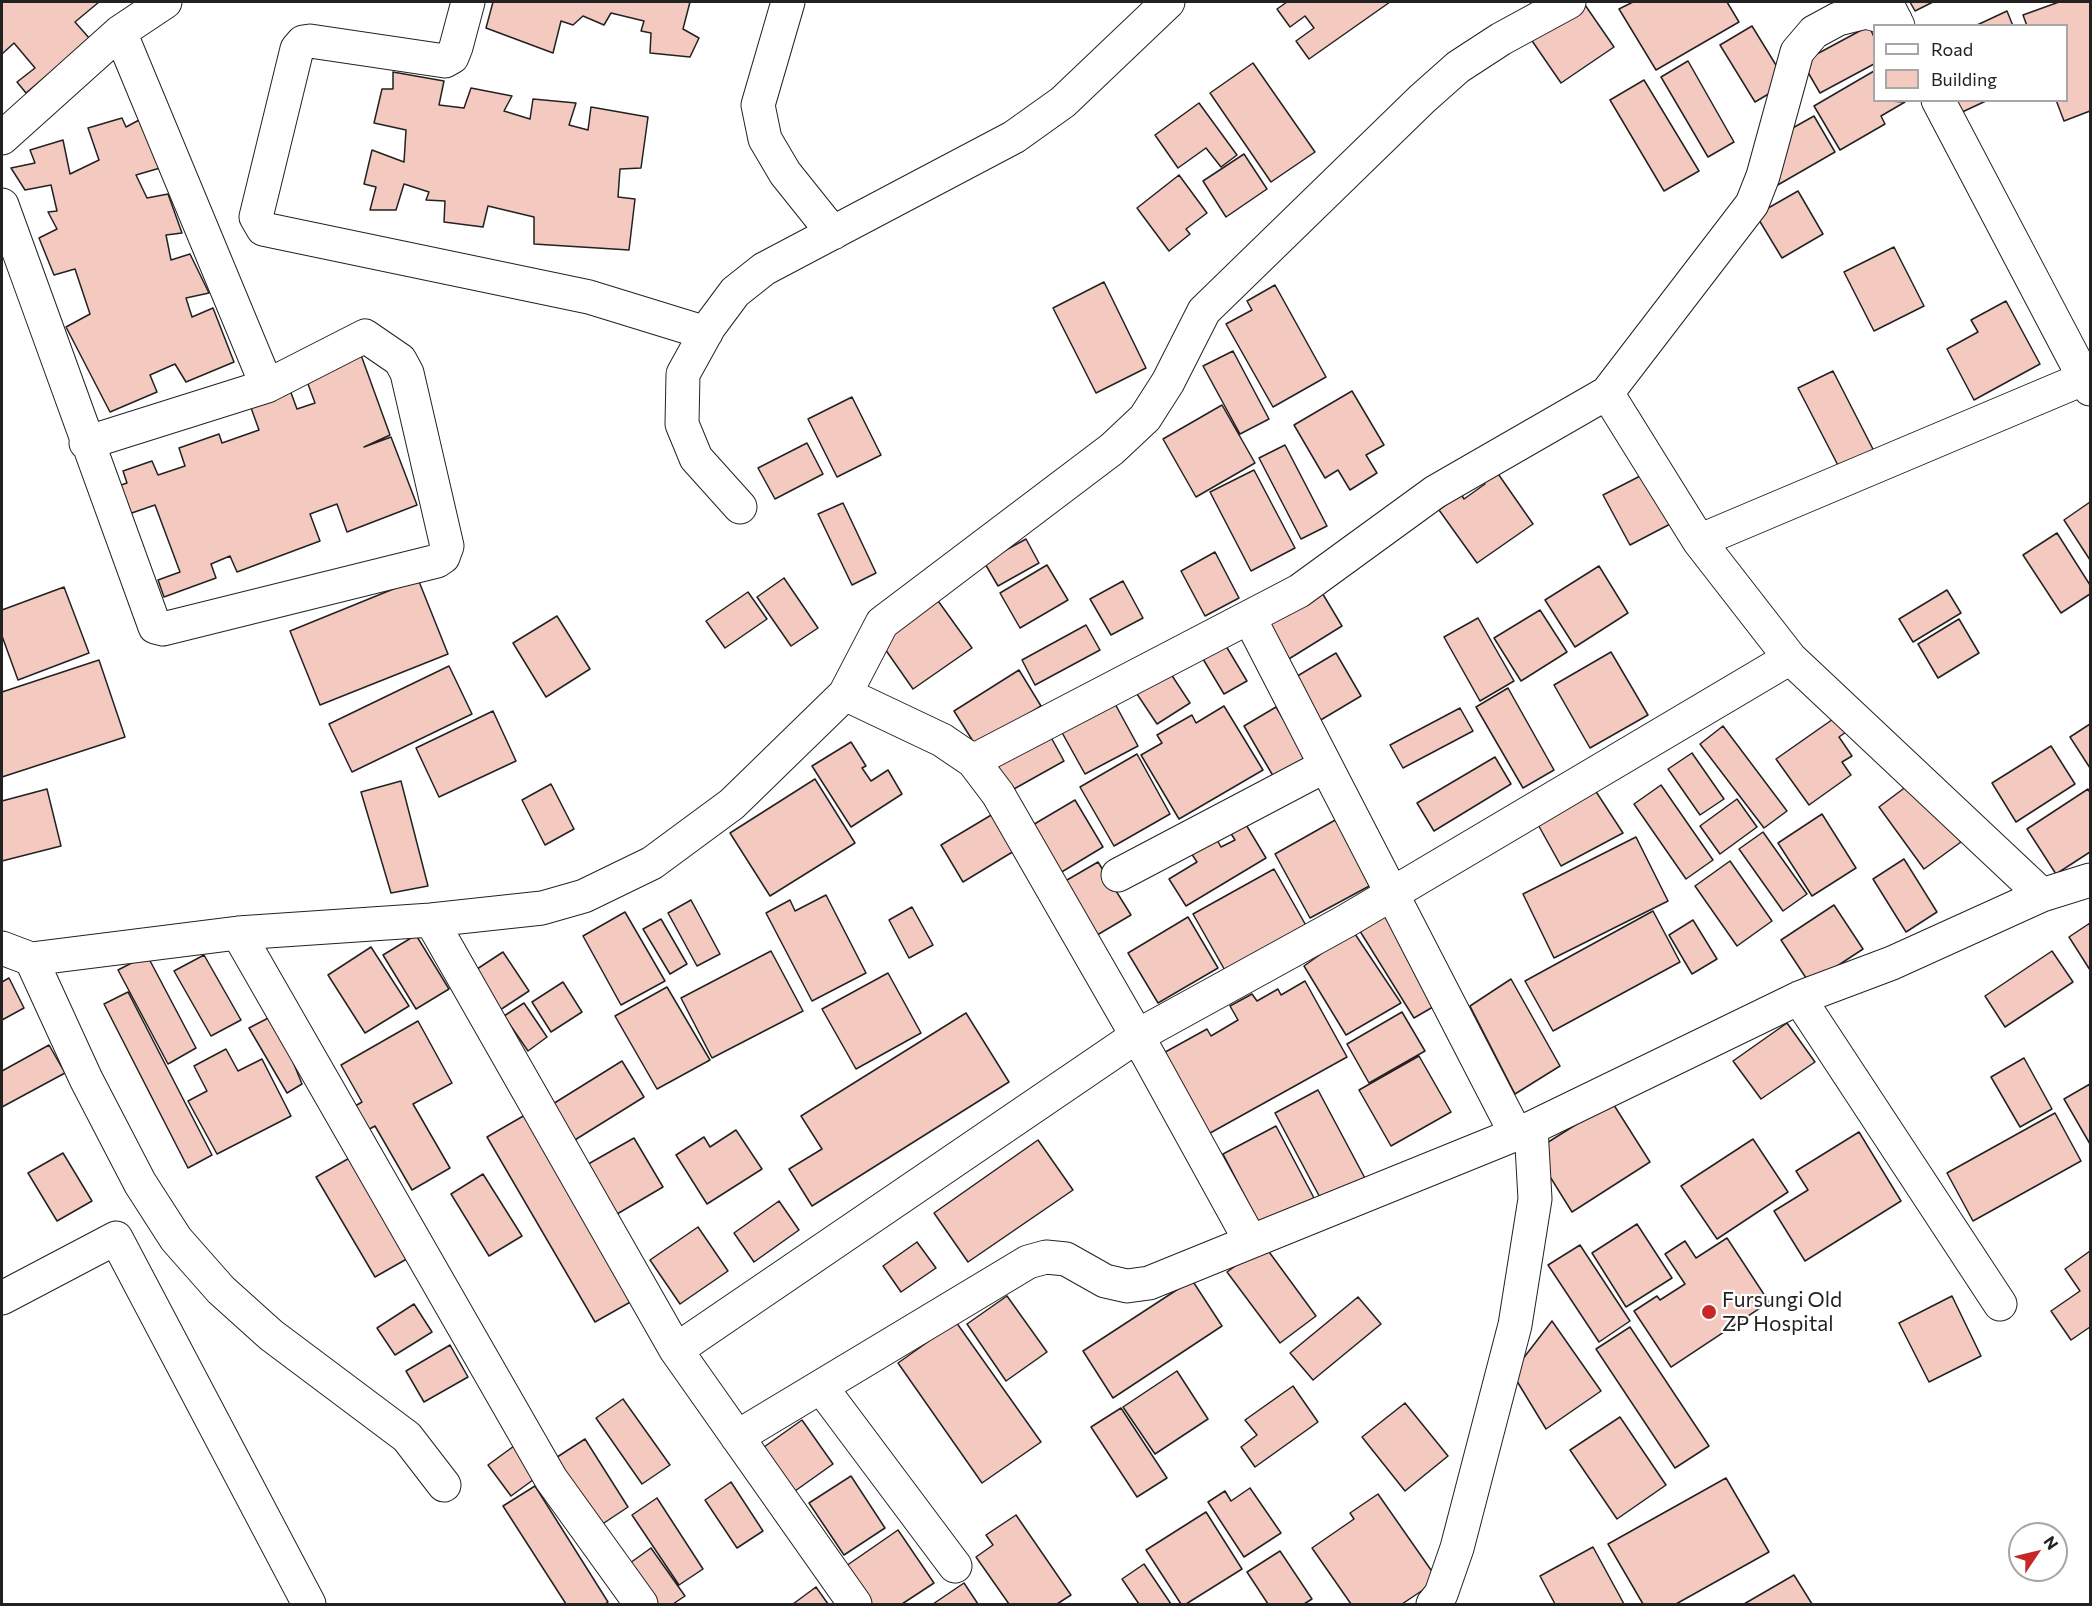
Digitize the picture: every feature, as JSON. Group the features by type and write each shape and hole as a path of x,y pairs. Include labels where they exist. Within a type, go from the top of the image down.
{"street":[{"path":"2,138 120,32 165,2"},
{"path":"468,2 456,47 452,57 445,60 310,41 303,42 297,49 256,216 258,223 268,232 589,297 706,333"},
{"path":"788,2 758,105 765,139 785,173 833,232"},
{"path":"740,507 696,458 682,424 683,374 706,333 735,292 764,269 1014,136 1063,102 1168,2"},
{"path":"444,1485 407,1437 271,1335 221,1290 176,1239 140,1183 86,1079 16,953 238,933 431,920 542,908 584,896 652,863 732,804 845,694 882,623 1112,448 1144,418 1168,382 1204,311 1422,99 1458,67 1501,39 1569,2"},
{"path":"973,761 1299,591 1435,492 1607,393 1752,204 1763,176 1797,52 1814,32 1838,19 1866,12 1893,16"},
{"path":"120,32 267,386"},
{"path":"1698,541 2088,383 1939,102"},
{"path":"2,205 86,443 151,623 158,629 437,561 443,557 447,546 407,374 400,360 365,336 267,386 86,443"},
{"path":"1607,393 1698,541 1790,658 2042,895"},
{"path":"1249,617 1325,766 1523,1131 1535,1199 1531,1237 1515,1325 1443,1601"},
{"path":"676,1350 1137,1036 1393,893 1790,658"},
{"path":"845,694 942,740 973,761 998,794 1137,1036 1250,1240"},
{"path":"1118,875 1325,766"},
{"path":"738,1437 1028,1262 1046,1257 1066,1259 1105,1281 1127,1286 1149,1283 1179,1273 1250,1240 1523,1131 1799,998 1892,963 2042,895 2091,880"},
{"path":"431,920 676,1350 855,1605"},
{"path":"238,933 550,1479 641,1605"},
{"path":"1799,998 2000,1304"},
{"path":"2,1298 160,1214"},
{"path":"116,1238 309,1605"},
{"path":"821,1387 955,1566"}],"building":[{"path":"2,2 99,2 75,22 90,39 26,93 17,82 35,68 14,43 2,54"},
{"path":"493,2 690,2 683,29 699,38 690,57 650,53 651,33 641,31 644,21 611,13 604,25 583,16 573,25 561,21 553,53 486,28"},
{"path":"1287,2 1390,2 1309,59 1296,41 1314,28 1305,16 1290,27 1277,9"},
{"path":"1583,2 1614,47 1561,83 1528,35"},
{"path":"1633,2 1727,2 1739,22 1656,70 1619,9"},
{"path":"1910,2 1933,2 1915,11"},
{"path":"2059,2 2090,2 2090,111 2064,121 2057,102 2068,102 2068,24 2026,24 2023,15"},
{"path":"2007,11 2012,24 1979,24"},
{"path":"1752,26 1787,83 1755,102 1720,45"},
{"path":"1869,26 1873,35 1873,65 1820,93 1802,62"},
{"path":"1688,61 1734,142 1708,157 1661,77"},
{"path":"1253,63 1315,152 1271,182 1210,93"},
{"path":"393,72 444,81 439,105 464,108 471,88 512,96 504,111 530,119 533,99 576,103 569,125 588,130 591,107 648,117 641,168 620,169 618,197 635,199 629,250 534,244 534,217 488,206 483,227 444,222 445,201 426,200 429,192 404,184 396,210 370,210 376,187 364,184 372,150 404,162 406,130 374,123 382,89 393,89"},
{"path":"1873,72 1873,102 1905,102 1881,116 1885,124 1840,150 1814,106"},
{"path":"1644,80 1699,171 1664,191 1610,100"},
{"path":"1952,102 1984,102 1958,114"},
{"path":"1199,103 1237,155 1221,167 1206,148 1178,168 1155,135"},
{"path":"1814,116 1835,152 1776,186 1782,134"},
{"path":"122,118 126,127 141,119 160,168 136,175 147,198 168,194 182,233 166,235 171,260 190,254 209,293 186,298 192,317 213,308 234,362 186,382 175,364 150,375 157,392 110,412 66,327 90,314 75,269 54,275 39,238 57,229 48,212 57,211 51,185 25,190 11,168 35,163 30,150 63,140 70,174 99,160 88,128"},
{"path":"1244,154 1267,189 1226,217 1203,181"},
{"path":"1179,175 1207,213 1186,229 1190,234 1169,251 1137,208"},
{"path":"1798,191 1823,234 1782,258 1756,215"},
{"path":"1894,247 1924,306 1874,331 1844,272"},
{"path":"1104,282 1146,368 1096,393 1053,308"},
{"path":"1275,285 1326,377 1273,407 1226,324 1252,310 1247,301"},
{"path":"2006,301 2040,364 1974,400 1947,349 1978,332 1971,320"},
{"path":"1233,351 1269,419 1240,434 1203,366"},
{"path":"361,355 390,435 364,447 391,437 417,505 347,532 337,504 310,514 320,541 237,572 230,556 211,564 216,578 164,597 158,580 180,572 155,505 123,516 112,488 127,483 123,471 152,461 158,475 185,466 179,448 219,434 222,443 259,430 250,405 290,390 297,409 315,403 305,376"},
{"path":"1833,371 1876,455 1842,473 1798,388"},
{"path":"1352,391 1384,445 1366,455 1377,473 1350,490 1338,470 1325,478 1294,425"},
{"path":"852,397 881,455 837,477 808,419"},
{"path":"1222,405 1255,463 1196,497 1163,439"},
{"path":"807,443 823,474 775,499 758,468"},
{"path":"1285,445 1327,526 1301,539 1259,458"},
{"path":"1494,468 1533,524 1477,563 1439,510 1461,494 1464,499 1485,484 1480,478"},
{"path":"1254,470 1295,548 1251,571 1210,492"},
{"path":"1650,471 1676,521 1630,545 1603,495"},
{"path":"2090,502 2090,560 2064,520"},
{"path":"843,503 876,573 852,585 818,514"},
{"path":"2057,533 2090,585 2090,594 2061,613 2023,555"},
{"path":"1026,539 1039,563 998,586 984,562"},
{"path":"1215,552 1239,598 1205,616 1181,571"},
{"path":"1047,565 1068,600 1020,628 1000,593"},
{"path":"1599,566 1628,613 1575,647 1545,600"},
{"path":"784,578 818,628 791,646 757,597"},
{"path":"418,579 448,654 320,705 290,631"},
{"path":"1123,581 1143,618 1111,635 1090,599"},
{"path":"64,587 89,653 18,680 2,636 2,610"},
{"path":"1947,590 1961,613 1913,642 1899,619"},
{"path":"1321,591 1342,626 1284,662 1263,627"},
{"path":"748,592 767,619 725,648 706,621"},
{"path":"936,598 972,648 913,689 878,639"},
{"path":"1540,610 1567,652 1521,681 1494,638"},
{"path":"557,616 590,669 546,697 513,643"},
{"path":"1478,618 1514,681 1480,701 1444,637"},
{"path":"1959,619 1979,653 1938,678 1918,644"},
{"path":"1086,625 1100,650 1035,685 1022,660"},
{"path":"1220,636 1247,681 1224,694 1197,649"},
{"path":"1611,652 1648,715 1590,748 1554,685"},
{"path":"1336,653 1361,696 1319,721 1294,678"},
{"path":"99,660 125,737 2,777 2,692"},
{"path":"449,666 472,714 352,772 329,724"},
{"path":"1167,668 1190,703 1157,724 1135,691"},
{"path":"1019,670 1041,706 976,746 954,711"},
{"path":"1508,688 1554,770 1523,788 1476,707"},
{"path":"1108,691 1138,746 1085,774 1055,720"},
{"path":"1224,706 1263,770 1179,819 1141,755 1162,743 1157,735 1192,715 1196,723"},
{"path":"1276,707 1309,762 1276,781 1244,726"},
{"path":"1460,708 1473,731 1403,768 1390,745"},
{"path":"493,711 516,761 439,797 416,748"},
{"path":"1836,717 1846,732 1839,737 1852,756 1842,762 1851,775 1809,805 1776,759"},
{"path":"2090,724 2090,768 2070,737"},
{"path":"1723,726 1787,811 1764,828 1700,744"},
{"path":"1047,730 1064,761 1005,794 988,764"},
{"path":"851,742 866,766 862,768 871,781 888,770 902,794 851,827 812,766"},
{"path":"2051,746 2075,784 2016,822 1992,783"},
{"path":"1692,753 1724,799 1700,815 1668,769"},
{"path":"1137,754 1170,814 1114,846 1080,787"},
{"path":"1495,757 1511,784 1434,831 1417,803"},
{"path":"815,779 855,843 770,896 730,833"},
{"path":"1915,780 1961,842 1924,869 1879,807"},
{"path":"401,781 428,886 391,893 361,792"},
{"path":"551,784 574,829 545,845 522,800"},
{"path":"1661,785 1713,860 1686,879 1634,804"},
{"path":"1593,787 1623,833 1561,866 1536,821"},
{"path":"47,789 61,846 2,861 2,801"},
{"path":"2088,789 2090,793 2090,852 2056,874 2027,829"},
{"path":"1737,799 1757,827 1720,854 1700,826"},
{"path":"1075,800 1103,847 1060,873 1031,826"},
{"path":"1003,808 1024,845 963,882 941,845"},
{"path":"1822,814 1856,868 1812,896 1778,843"},
{"path":"1337,819 1373,884 1310,918 1275,854"},
{"path":"1245,823 1266,858 1186,906 1169,879 1197,862 1191,853 1216,838 1221,847 1235,840 1230,832"},
{"path":"1763,832 1807,894 1783,911 1739,849"},
{"path":"1636,837 1668,901 1554,958 1523,894"},
{"path":"1904,859 1937,912 1906,932 1873,879"},
{"path":"1730,861 1772,921 1737,946 1695,886"},
{"path":"1098,862 1131,915 1087,941 1055,887"},
{"path":"1274,869 1308,929 1227,974 1193,914"},
{"path":"826,895 866,973 812,1001 766,913 790,900 795,911"},
{"path":"691,900 720,954 697,966 668,913"},
{"path":"1834,905 1863,949 1810,984 1781,940"},
{"path":"912,907 933,945 909,958 889,920"},
{"path":"1391,910 1438,1004 1414,1018 1358,928"},
{"path":"1653,911 1680,962 1553,1031 1525,981"},
{"path":"625,912 665,981 621,1005 583,936"},
{"path":"1188,917 1218,968 1158,1003 1128,953"},
{"path":"661,919 687,964 670,974 643,929"},
{"path":"1693,920 1717,959 1692,974 1669,935"},
{"path":"2090,923 2090,970 2069,937"},
{"path":"1353,931 1401,1003 1346,1035 1304,966"},
{"path":"416,935 449,989 416,1009 383,955"},
{"path":"371,947 409,1006 365,1033 328,975"},
{"path":"771,951 803,1011 712,1058 681,998"},
{"path":"2052,951 2073,982 2005,1027 1985,996"},
{"path":"503,952 529,991 500,1010 474,971"},
{"path":"147,955 196,1048 168,1064 118,970"},
{"path":"204,955 241,1020 211,1036 174,971"},
{"path":"888,973 921,1033 856,1069 822,1009"},
{"path":"9,978 24,1008 2,1020 2,982"},
{"path":"1511,979 1560,1066 1515,1094 1470,1006"},
{"path":"1305,981 1347,1057 1203,1137 1158,1056 1207,1029 1211,1036 1238,1020 1230,1006 1252,994 1257,1001 1278,989 1281,995"},
{"path":"563,982 582,1012 551,1032 532,1002"},
{"path":"667,987 710,1060 657,1089 615,1016"},
{"path":"128,992 212,1155 188,1168 104,1004"},
{"path":"524,1003 547,1037 528,1051 504,1016"},
{"path":"1402,1012 1425,1051 1369,1083 1347,1044"},
{"path":"966,1013 1009,1082 812,1206 789,1169 822,1149 801,1116"},
{"path":"274,1015 302,1084 287,1093 249,1028"},
{"path":"418,1021 452,1083 413,1104 450,1168 412,1190 375,1126 364,1132 350,1109 362,1102 341,1065"},
{"path":"1787,1023 1815,1062 1761,1099 1733,1061"},
{"path":"49,1045 65,1073 2,1107 2,1071"},
{"path":"226,1049 238,1071 262,1059 291,1116 217,1154 188,1101 207,1091 194,1066"},
{"path":"1419,1056 1451,1112 1391,1146 1359,1090"},
{"path":"2024,1058 2052,1109 2020,1127 1991,1077"},
{"path":"622,1061 644,1097 570,1143 548,1107"},
{"path":"2090,1084 2090,1144 2064,1099"},
{"path":"1318,1090 1367,1182 1324,1205 1275,1113"},
{"path":"1612,1102 1650,1162 1572,1212 1534,1151"},
{"path":"2055,1113 2081,1161 1973,1221 1947,1173"},
{"path":"525,1115 634,1300 595,1322 487,1137"},
{"path":"1276,1126 1314,1198 1261,1227 1223,1154"},
{"path":"736,1130 762,1169 707,1204 676,1155 704,1137 710,1147"},
{"path":"1859,1132 1901,1201 1805,1261 1774,1211 1808,1190 1796,1171"},
{"path":"634,1138 663,1187 612,1217 583,1167"},
{"path":"1753,1139 1788,1192 1717,1239 1681,1186"},
{"path":"1038,1140 1073,1190 968,1262 934,1213"},
{"path":"63,1153 92,1201 57,1221 28,1173"},
{"path":"353,1156 412,1256 375,1277 316,1177"},
{"path":"483,1174 522,1236 489,1256 451,1194"},
{"path":"779,1201 799,1230 754,1262 734,1233"},
{"path":"1637,1224 1672,1278 1626,1307 1592,1253"},
{"path":"698,1227 728,1271 680,1304 650,1260"},
{"path":"1727,1238 1769,1302 1671,1367 1634,1311 1657,1296 1660,1300 1685,1284 1665,1254 1685,1241 1696,1258"},
{"path":"917,1242 936,1268 901,1292 883,1266"},
{"path":"1264,1245 1316,1316 1280,1343 1227,1272"},
{"path":"1580,1245 1630,1321 1599,1342 1548,1265"},
{"path":"2090,1251 2090,1327 2071,1340 2051,1311 2080,1291 2065,1269"},
{"path":"1192,1280 1222,1326 1113,1398 1083,1351"},
{"path":"1007,1296 1047,1352 1006,1381 967,1324"},
{"path":"1952,1296 1981,1356 1929,1382 1899,1323"},
{"path":"1358,1297 1381,1324 1313,1380 1290,1353"},
{"path":"414,1304 432,1332 395,1355 377,1328"},
{"path":"1552,1321 1601,1391 1546,1429 1512,1373"},
{"path":"956,1322 1041,1442 982,1483 898,1363"},
{"path":"1630,1327 1709,1446 1675,1468 1596,1349"},
{"path":"450,1345 468,1377 424,1402 406,1371"},
{"path":"1177,1371 1208,1419 1155,1454 1123,1407"},
{"path":"1293,1386 1318,1422 1255,1467 1241,1447 1257,1435 1245,1420"},
{"path":"623,1399 670,1465 642,1484 596,1418"},
{"path":"1405,1403 1448,1456 1405,1491 1362,1437"},
{"path":"1121,1408 1167,1478 1137,1497 1091,1427"},
{"path":"1620,1417 1666,1485 1617,1519 1570,1450"},
{"path":"802,1420 833,1464 795,1491 764,1447"},
{"path":"585,1439 628,1507 595,1529 551,1461"},
{"path":"514,1446 537,1477 511,1496 488,1465"},
{"path":"851,1476 885,1528 844,1555 809,1503"},
{"path":"1726,1478 1769,1552 1676,1604 1643,1604 1608,1544"},
{"path":"731,1482 763,1531 737,1548 705,1500"},
{"path":"535,1486 608,1602 605,1604 566,1604 503,1506"},
{"path":"1250,1488 1281,1533 1244,1557 1208,1502 1225,1491 1231,1501"},
{"path":"1378,1494 1438,1580 1402,1604 1351,1604 1312,1548 1354,1519 1350,1513"},
{"path":"657,1498 703,1569 679,1585 632,1515"},
{"path":"1206,1512 1242,1569 1186,1604 1181,1604 1146,1550"},
{"path":"1016,1515 1071,1595 1057,1604 1009,1604 976,1557 993,1545 986,1535"},
{"path":"898,1530 934,1583 902,1604 871,1604 846,1566"},
{"path":"1593,1547 1624,1604 1555,1604 1540,1576"},
{"path":"651,1548 685,1596 673,1604 648,1604 623,1568"},
{"path":"1280,1551 1312,1599 1304,1604 1268,1604 1247,1572"},
{"path":"1144,1564 1171,1604 1139,1604 1122,1579"},
{"path":"1794,1575 1812,1604 1744,1604"},
{"path":"964,1583 978,1604 933,1604"},
{"path":"816,1587 828,1604 793,1604"}],"place":[{"name":"Fursungi Old ZP Hospital","path":"1709,1312"}]}
